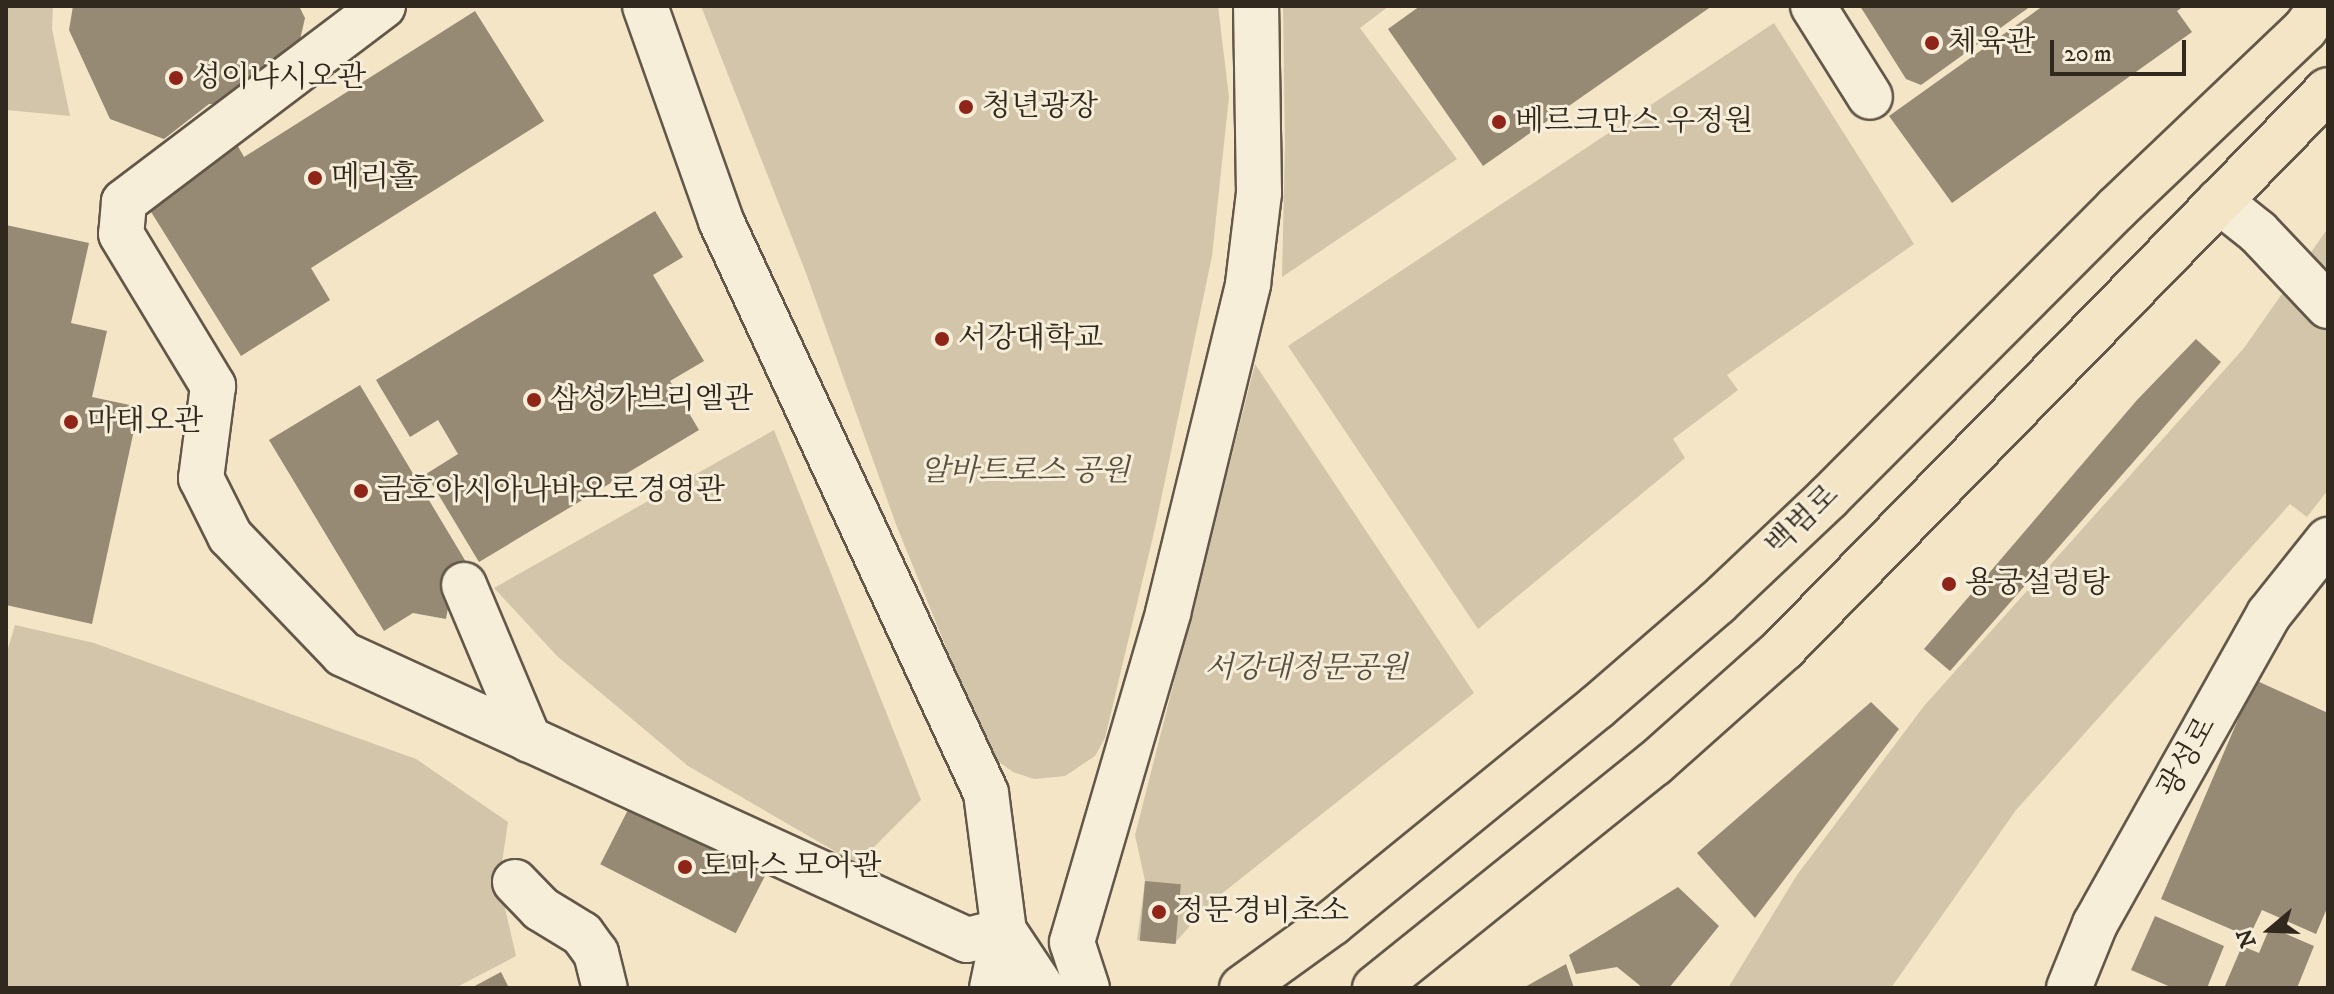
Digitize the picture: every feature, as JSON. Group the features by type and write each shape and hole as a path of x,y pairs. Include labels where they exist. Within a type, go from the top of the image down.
{"main road":[{"name":"백범로","path":"1242,988 1344,913 1597,707 1717,603 1828,498 2020,305 2305,29 2322,6"},
{"path":"1375,988 1654,764 1784,648 2328,90"},
{"path":"2219,201 2209,181 2206,158 2232,101"},
{"path":"2016,410 2032,356 2076,311 2076,300 2071,291 2058,289 2020,305"}],"street":[{"path":"383,6 124,202 121,234 213,386 201,478 230,536 343,654 967,940 1004,931"},
{"path":"645,6 721,221 986,793 1004,931 992,988"},
{"path":"1088,985 1072,942 1168,613 1248,284 1259,193 1256,6"},
{"path":"1813,6 1870,97"},
{"path":"2219,201 2258,232 2328,306"},
{"name":"광성로","path":"2069,988 2095,924 2269,614 2328,540"},
{"path":"464,585 529,740"},
{"path":"515,882 541,909 582,934 596,953 605,988"},
{"path":"1004,931 1042,988"}],"green space":[{"path":"6,6 53,6 52,29 70,116 6,110"},
{"name":"알바트로스 공원","path":"701,6 1218,6 1229,97 1212,256 1155,528 1105,738 1095,756 1065,776 1034,779 1013,772 995,759 986,745 897,527 806,273"},
{"path":"1283,6 1389,6 1360,28 1457,159 1282,277 1285,144"},
{"path":"1774,23 1914,244 1727,375 1738,390 1673,439 1685,458 1478,629 1288,346"},
{"path":"2328,228 2328,490 2307,517 2290,504 2016,810 1891,988 1728,988 1797,875 1924,706 2244,348"},
{"name":"서강대정문공원","path":"1255,364 1474,693 1210,903 1174,944 1137,940 1145,881 1135,835"},
{"path":"774,430 921,800 857,864 688,766 557,656 494,588"},
{"path":"15,625 94,643 416,759 508,822 499,882 516,956 455,988 6,988 6,655"}],"building":[{"name":"성이냐시오관","path":"73,6 299,6 305,18 297,53 225,104 209,104 164,139 110,119 69,30"},
{"name":"베르크만스 우정원","path":"1420,6 1712,6 1483,166 1388,29"},
{"name":"체육관","path":"1860,6 2031,6 1921,85 1906,79"},
{"path":"2043,6 2184,6 2177,11 2192,32 1952,203 1889,116"},
{"name":"메리홀","path":"475,11 544,121 311,268 330,300 241,356 143,199 235,141 244,157"},
{"name":"삼성가브리엘관","path":"655,211 683,257 653,275 704,361 670,381 699,430 479,562 426,474 458,454 438,420 410,437 376,380"},
{"name":"마태오관","path":"6,225 89,243 71,323 107,331 92,397 139,407 92,624 6,605"},
{"path":"2196,339 2221,362 1950,671 1924,649 2137,400"},
{"name":"금호아시아나바오로경영관","path":"360,385 475,577 451,592 446,619 413,613 384,631 269,440"},
{"path":"2255,680 2328,713 2328,906 2316,934 2262,910 2249,937 2161,899"},
{"path":"1871,702 1899,729 1755,918 1697,853"},
{"name":"토마스 모어관","path":"633,800 768,869 736,933 600,864"},
{"name":"정문경비초소","path":"1145,881 1181,884 1176,944 1140,941"},
{"path":"1678,887 1719,926 1669,988 1643,988 1617,967 1576,974 1569,955"},
{"path":"2155,916 2224,946 2207,988 2173,988 2131,970"},
{"path":"2270,927 2314,946 2297,988 2224,988 2242,946 2259,953"},
{"path":"1566,964 1574,988 1523,988"},
{"path":"501,972 509,988 471,988"}],"place":[{"name":"체육관","path":"1932,43"},
{"name":"성이냐시오관","path":"176,78"},
{"name":"청년광장","path":"966,107"},
{"name":"베르크만스 우정원","path":"1499,122"},
{"name":"메리홀","path":"315,178"},
{"name":"서강대학교","path":"942,339"},
{"name":"삼성가브리엘관","path":"534,400"},
{"name":"마태오관","path":"71,422"},
{"name":"금호아시아나바오로경영관","path":"361,491"},
{"name":"용궁설렁탕","path":"1949,584"},
{"name":"토마스 모어관","path":"685,867"},
{"name":"정문경비초소","path":"1159,912"}]}
